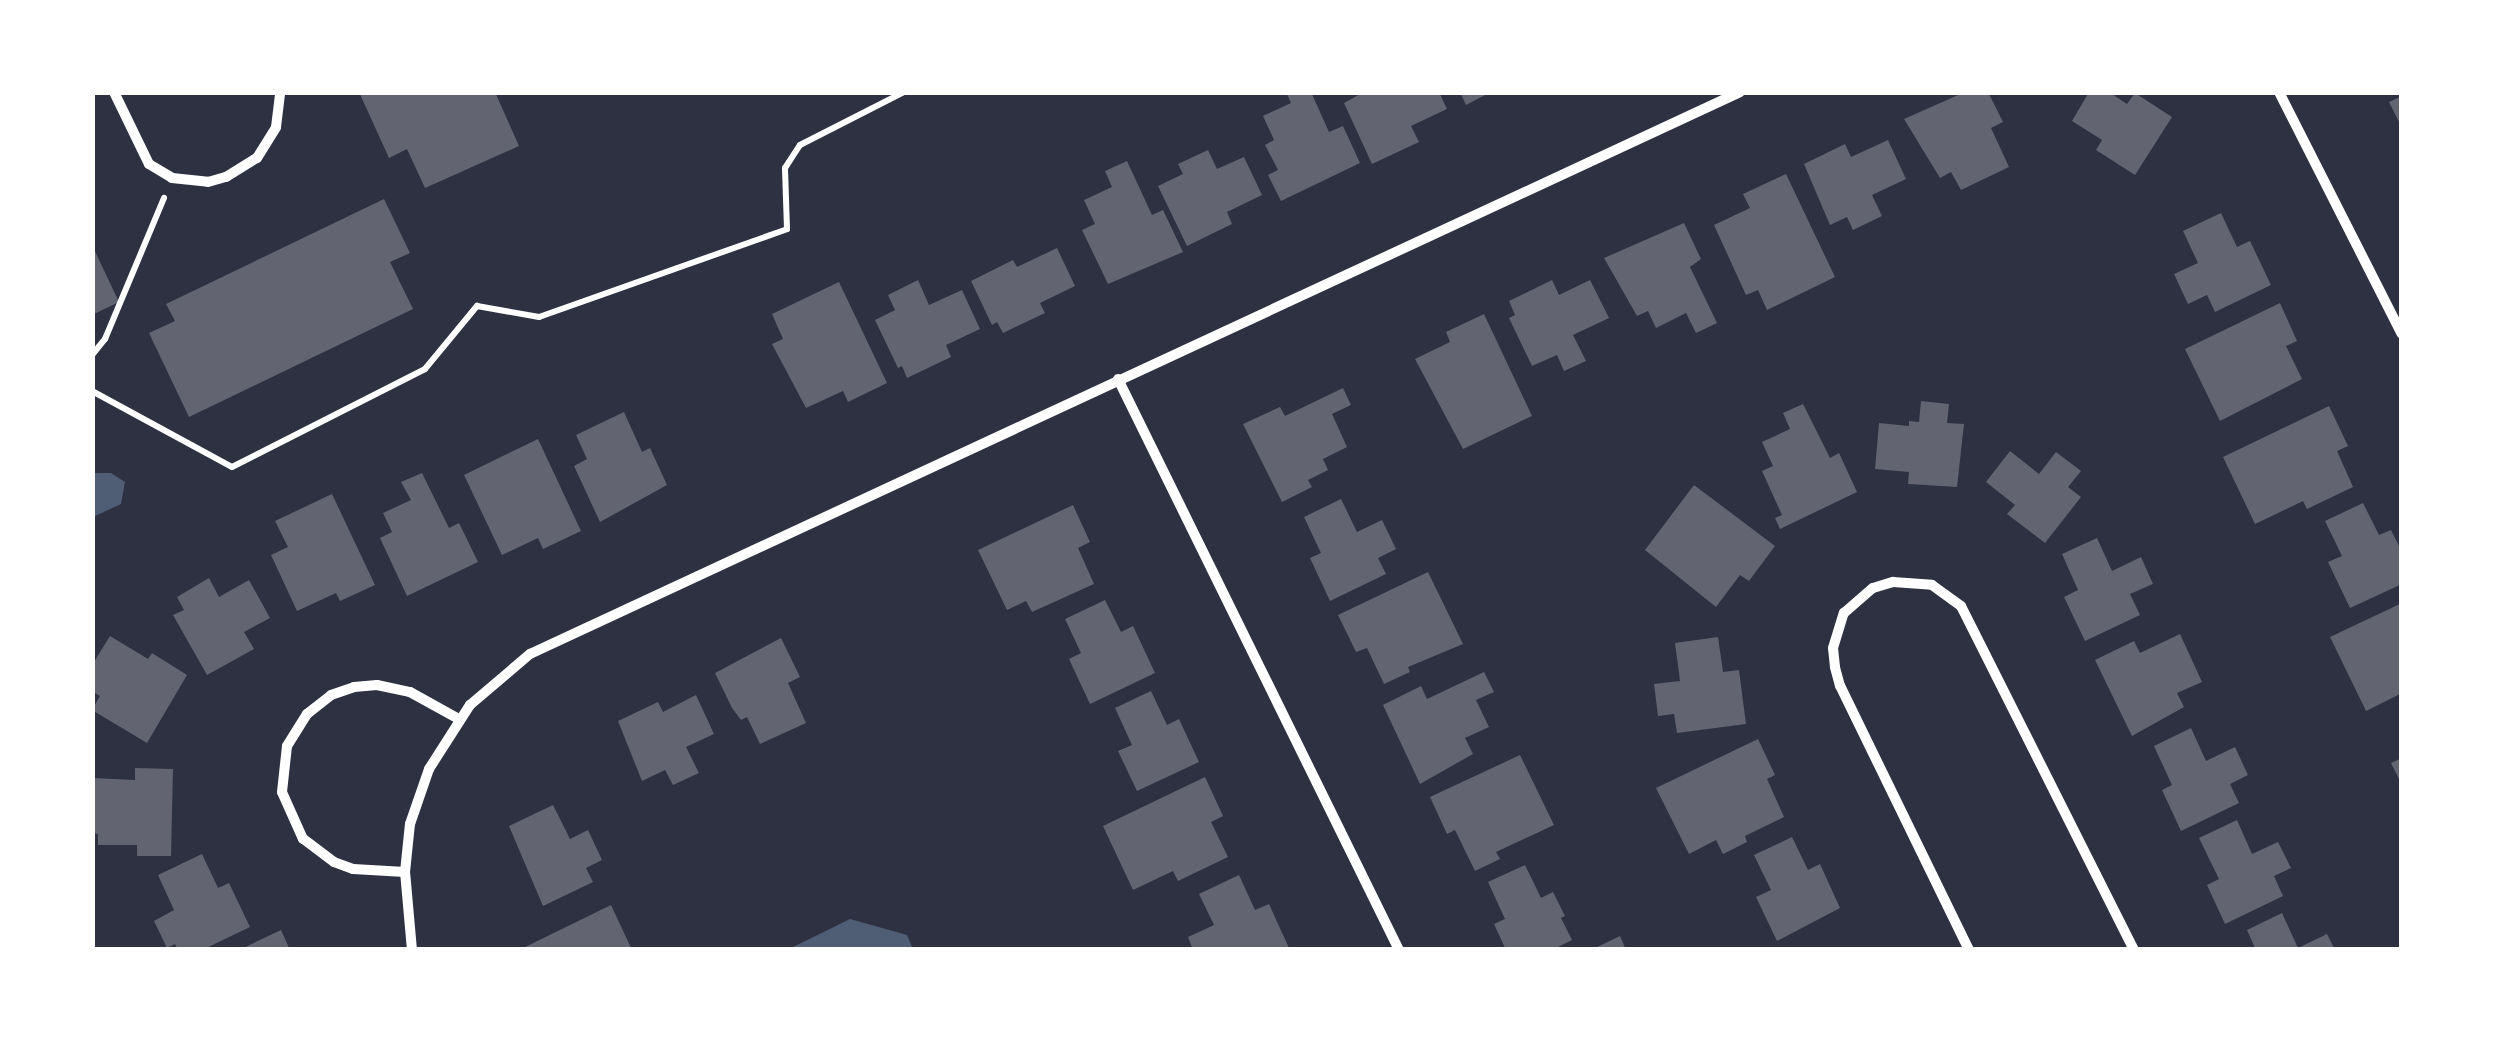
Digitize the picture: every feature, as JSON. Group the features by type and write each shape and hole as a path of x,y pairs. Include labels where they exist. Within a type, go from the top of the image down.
{"street":[{"path":"114,92 149,164 172,178 208,182 226,177 257,158 276,127 280,92"},
{"path":"412,950 405,872 410,824 428,769 459,719 497,678 546,644 1740,92"},
{"path":"2279,92 2402,334"},
{"path":"1118,379 1399,950"},
{"path":"1969,950 1840,686 1836,668 1833,648 1844,613 1873,588 1893,582 1932,584 1962,606 2134,950"},
{"path":"405,872 353,869 334,862 303,839 282,792 284,759 306,714 354,687 377,685 410,692 459,719"}],"path":[{"path":"92,392 232,467 426,369 477,306 539,317 787,229 785,168 800,145 904,92"},
{"path":"92,355 105,339 172,178"}],"water":[{"path":"92,473 111,473 125,482 121,504 93,517"},
{"path":"850,919 907,935 913,949 789,949"}],"building":[{"path":"359,92 495,92 519,146 425,188 407,149 389,158"},
{"path":"1286,92 1311,92 1329,132 1343,126 1360,163 1281,201 1268,175 1278,170 1265,145 1274,140 1263,116 1291,103"},
{"path":"1364,92 1439,92 1447,109 1411,126 1419,142 1372,164 1344,103"},
{"path":"1460,92 1491,92 1466,105"},
{"path":"1965,92 1988,92 2003,122 1991,128 2009,167 1961,190 1951,172 1940,178 1904,119"},
{"path":"2089,92 2109,92 2127,104 2135,93 2172,117 2135,175 2096,150 2102,140 2072,121"},
{"path":"2402,96 2402,128 2389,102"},
{"path":"1888,140 1906,179 1872,195 1882,216 1853,230 1847,217 1830,225 1804,164 1845,144 1851,157"},
{"path":"1208,150 1217,169 1244,157 1262,195 1227,212 1232,224 1187,246 1158,186 1183,174 1178,164"},
{"path":"1127,161 1152,215 1163,210 1183,252 1108,284 1082,230 1095,224 1084,200 1112,187 1105,171"},
{"path":"1786,174 1835,277 1767,310 1758,290 1746,295 1714,225 1750,208 1743,194"},
{"path":"384,199 410,253 390,262 413,309 189,417 149,333 175,321 166,304"},
{"path":"2221,213 2237,247 2250,241 2271,285 2215,312 2207,295 2188,304 2174,274 2198,263 2183,231"},
{"path":"1684,223 1701,259 1690,267 1717,323 1696,333 1686,313 1656,328 1648,311 1637,316 1604,258"},
{"path":"92,245 119,302 92,315"},
{"path":"1057,248 1075,286 1040,303 1045,313 1003,333 997,322 992,325 971,281 1013,260 1017,267"},
{"path":"918,280 929,305 962,290 980,329 946,345 951,357 907,378 902,366 898,368 875,320 895,310 888,295"},
{"path":"1552,280 1559,295 1590,280 1609,318 1573,335 1586,361 1564,371 1557,355 1532,366 1509,318 1515,315 1509,301"},
{"path":"839,282 887,383 848,402 843,391 806,408 772,344 783,339 772,314"},
{"path":"2280,303 2297,341 2286,346 2302,379 2220,421 2185,349"},
{"path":"1484,314 1532,416 1463,449 1415,359 1450,342 1446,332"},
{"path":"1343,388 1351,405 1332,414 1347,447 1323,459 1328,470 1308,480 1312,487 1282,502 1243,424 1280,407 1285,416"},
{"path":"1921,401 1949,404 1947,423 1964,424 1957,487 1908,484 1909,472 1875,469 1879,423 1909,426 1909,421 1919,422"},
{"path":"1803,404 1830,458 1839,453 1857,492 1780,529 1775,518 1782,515 1762,471 1773,466 1762,442 1790,429 1783,413"},
{"path":"2329,406 2348,446 2337,451 2353,487 2307,509 2303,501 2255,524 2223,457"},
{"path":"624,412 642,452 650,448 667,485 600,522 574,466 587,459 576,435"},
{"path":"538,439 581,531 543,549 538,538 502,555 464,475"},
{"path":"2010,451 2039,474 2056,452 2081,471 2068,487 2081,497 2045,543 2007,514 2015,505 1986,482"},
{"path":"422,473 449,528 459,523 478,562 407,596 380,538 392,532 383,513 411,500 401,482"},
{"path":"1694,485 1775,546 1749,581 1740,575 1716,607 1645,550"},
{"path":"332,494 375,585 340,601 336,593 297,611 271,555 288,547 275,521"},
{"path":"1341,499 1357,532 1382,520 1396,549 1378,558 1386,574 1330,601 1310,558 1321,553 1304,517"},
{"path":"2363,503 2379,535 2391,530 2402,552 2402,584 2350,608 2328,562 2342,556 2325,521"},
{"path":"1073,505 1090,542 1078,548 1094,584 1032,612 1026,601 1007,610 978,550"},
{"path":"2097,538 2112,571 2141,557 2153,584 2130,594 2140,615 2085,641 2064,597 2078,590 2062,554"},
{"path":"1428,572 1463,644 1408,667 1410,672 1384,684 1367,648 1356,652 1338,615"},
{"path":"209,578 219,597 249,580 270,618 244,632 254,649 207,675 173,615 184,610 177,597"},
{"path":"1105,600 1121,632 1133,626 1155,673 1090,704 1069,659 1081,653 1065,619"},
{"path":"2402,603 2402,693 2366,711 2330,637"},
{"path":"2180,634 2202,682 2177,693 2184,707 2132,736 2095,660 2134,641 2140,653"},
{"path":"110,636 148,659 152,653 187,675 147,743 92,710 100,696 92,691 92,665"},
{"path":"1718,637 1723,672 1739,670 1746,724 1677,733 1674,714 1658,716 1654,684 1680,681 1675,643"},
{"path":"781,638 800,677 788,683 806,723 760,744 747,717 741,720 732,708 715,673"},
{"path":"1484,672 1494,692 1476,700 1489,727 1465,738 1473,754 1420,784 1383,705 1421,686 1427,699"},
{"path":"1151,691 1167,725 1179,719 1199,762 1137,791 1118,751 1132,745 1115,708"},
{"path":"696,695 714,734 686,747 699,773 673,785 665,770 642,781 618,721 658,702 663,712"},
{"path":"2191,728 2206,761 2235,747 2248,775 2230,784 2239,803 2181,831 2162,790 2172,785 2154,746"},
{"path":"1758,739 1775,775 1767,779 1784,817 1745,836 1747,842 1723,854 1716,840 1689,854 1656,788"},
{"path":"1520,755 1554,825 1496,852 1500,859 1475,871 1455,830 1447,834 1430,797"},
{"path":"2402,758 2402,785 2391,763"},
{"path":"135,768 173,769 171,856 137,856 137,845 98,845 98,834 92,833 92,778 135,780"},
{"path":"1205,777 1223,816 1211,822 1228,857 1178,881 1173,871 1133,890 1103,826"},
{"path":"553,805 570,839 588,830 602,860 586,868 593,882 543,906 509,826"},
{"path":"2237,820 2252,854 2278,842 2291,868 2274,876 2283,896 2225,924 2207,885 2219,879 2199,838"},
{"path":"1792,837 1808,870 1820,864 1840,908 1777,941 1756,897 1771,890 1754,855"},
{"path":"202,854 218,888 229,883 250,927 202,950 178,950 175,944 167,948 154,921 174,910 158,875"},
{"path":"1525,865 1541,898 1553,892 1565,916 1561,918 1572,940 1552,950 1506,950 1494,924 1505,919 1488,882"},
{"path":"1239,875 1255,910 1269,904 1289,948 1193,950 1188,937 1214,925 1199,894"},
{"path":"611,905 632,950 519,950"},
{"path":"2282,913 2298,948 2327,934 2335,950 2256,950 2247,930"},
{"path":"281,930 290,950 239,950"},
{"path":"1620,936 1626,950 1591,950"}]}
